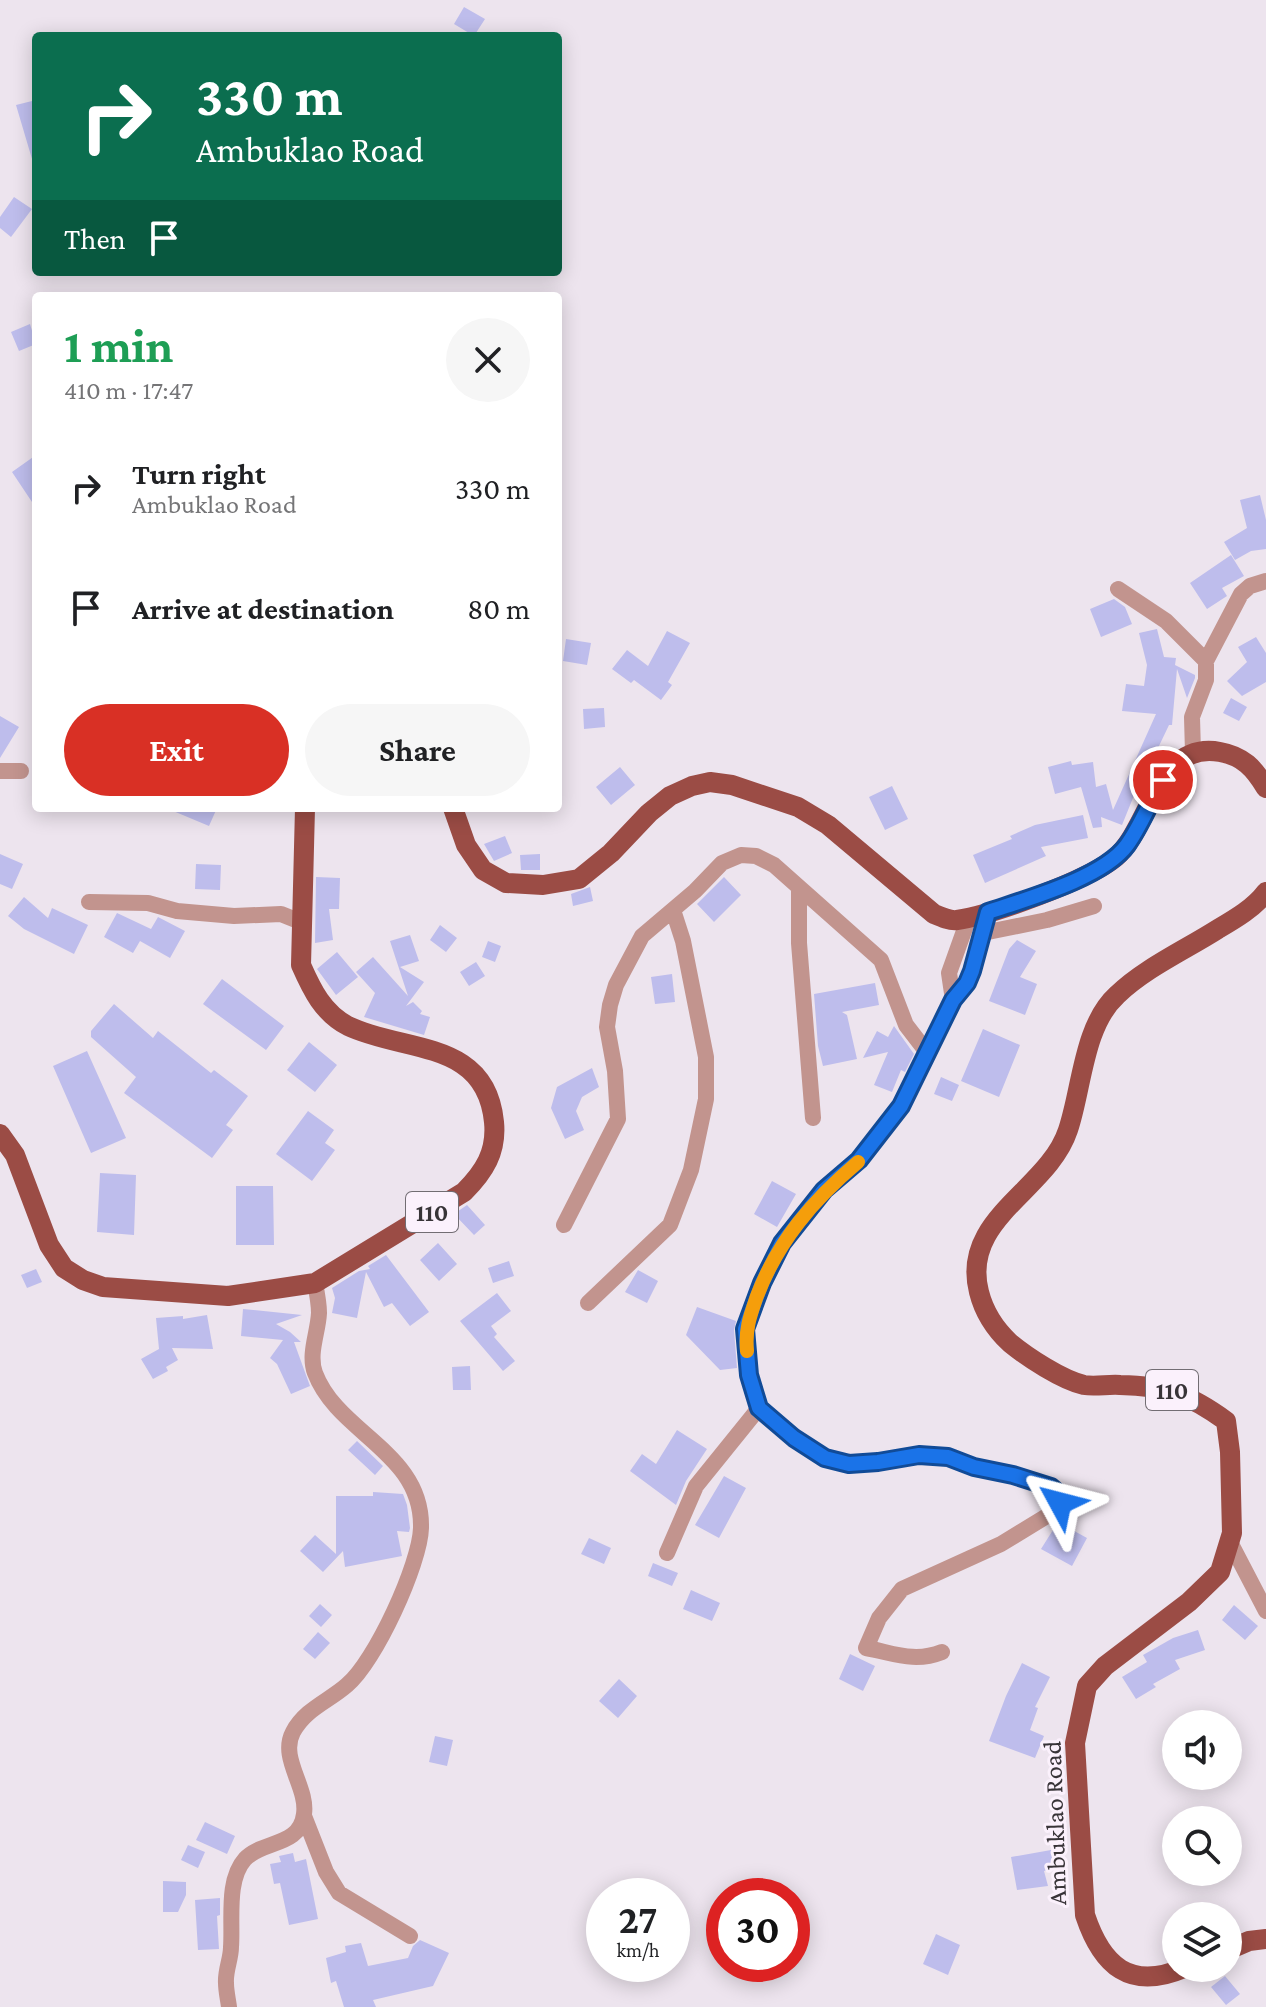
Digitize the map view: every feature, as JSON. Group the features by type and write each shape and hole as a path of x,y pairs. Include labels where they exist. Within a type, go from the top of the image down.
{"main road":[{"path":"454,812 466,845 483,870 506,883 543,885 579,879 670,796 710,782 732,785 798,807 828,825 934,914 954,921 1052,890 1114,858 1127,845 1163,780 1178,762 1193,753 1212,750 1245,760 1266,788"},
{"name":"110","path":"0,1134 15,1155 49,1245 64,1268 83,1280 103,1287 228,1296 315,1283 464,1192 478,1178 493,1147 492,1104 483,1086 464,1066 438,1052 348,1026 324,1009 301,965 305,812"},
{"name":"Ambuklao Road","path":"1162,1976 1144,1977 1123,1973 1107,1960 1093,1941 1085,1915 1075,1743 1087,1686 1105,1666 1189,1602 1220,1572 1230,1542 1230,1452 1226,1421 1191,1397 1165,1388 1084,1385 1051,1370 1010,1342 984,1311 975,1277 977,1258 986,1233 1049,1164 1068,1132 1086,1057 1100,1016 1115,996 1134,981 1236,919 1266,892"},
{"path":"1242,1944 1266,1939"}],"street":[{"path":"1193,753 1192,717 1206,680 1206,661 1241,594 1250,586 1266,581"},
{"path":"1118,589 1166,621 1206,661"},
{"path":"0,771 21,771"},
{"path":"564,1225 618,1119 615,1071 607,1027 616,985 642,936 722,863 741,855 756,856 774,865 881,960 906,1025 926,1051"},
{"path":"799,888 799,943 813,1118"},
{"path":"89,902 148,903 177,911 234,916 281,914 301,922"},
{"path":"983,933 1047,920 1094,906"},
{"path":"588,1303 670,1225 691,1170 706,1099 706,1057 683,941 673,910"},
{"path":"942,1652 908,1659 866,1648 879,1618 902,1589 1001,1544 1055,1511 1060,1503 1059,1494 1051,1487 948,1457 919,1455 849,1464 825,1458 794,1438 759,1408 749,1375 745,1329 762,1283 782,1243 824,1190 859,1160 901,1106 953,1000 967,983 983,933 978,914"},
{"path":"953,1000 949,991 949,973 978,914"},
{"path":"315,1283 319,1312 313,1351 314,1371 328,1396 386,1451 417,1491 422,1529 408,1580 381,1640 348,1685 318,1704 292,1733 289,1755 304,1796 304,1816 326,1872 339,1893 410,1936"},
{"path":"667,1553 696,1486 759,1408"},
{"path":"1230,1542 1266,1611"},
{"path":"229,2007 226,1981 231,1949 231,1896 240,1868 246,1857 292,1837 304,1816"}],"building":[{"path":"464,7 485,19 477,32 467,32 454,24"},
{"path":"32,101 32,159 16,105"},
{"path":"14,197 32,209 11,237 0,228 0,217"},
{"path":"30,324 32,346 19,351 11,332"},
{"path":"32,458 32,502 12,472"},
{"path":"1260,495 1266,520 1266,549 1251,551 1235,560 1224,542 1247,528 1240,500"},
{"path":"1231,555 1244,576 1222,588 1227,596 1207,609 1190,583"},
{"path":"1114,599 1125,607 1132,624 1101,637 1090,609"},
{"path":"1157,629 1164,657 1176,658 1175,665 1195,675 1195,678 1187,698 1177,669 1172,725 1169,725 1148,769 1141,790 1137,788 1122,825 1101,817 1102,827 1093,828 1081,787 1055,794 1048,767 1071,761 1072,765 1093,762 1096,787 1106,784 1113,810 1156,714 1122,711 1126,684 1144,686 1147,665 1139,633"},
{"path":"667,631 690,643 668,682 672,685 661,700 634,680 631,683 612,669 627,650 648,666"},
{"path":"1256,637 1266,653 1266,682 1242,696 1227,681 1247,662 1238,647"},
{"path":"566,639 591,643 587,665 563,661"},
{"path":"1231,698 1247,707 1239,721 1223,713"},
{"path":"604,708 605,727 584,729 583,709"},
{"path":"0,716 19,727 0,758"},
{"path":"620,767 635,785 611,805 596,787"},
{"path":"892,786 908,819 885,830 869,797"},
{"path":"176,812 215,812 209,826"},
{"path":"1083,815 1088,838 1041,847 1046,856 985,883 973,855 1012,839 1010,836 1035,825"},
{"path":"505,836 512,853 494,861 484,844"},
{"path":"0,854 23,864 12,889 0,884"},
{"path":"540,854 540,870 521,870 520,855"},
{"path":"196,864 221,865 220,890 195,889"},
{"path":"316,877 340,878 339,909 329,909 333,940 315,943"},
{"path":"724,877 741,895 714,922 697,904"},
{"path":"590,887 593,901 573,906 571,894"},
{"path":"24,897 48,918 52,908 88,925 74,954 24,929 8,916"},
{"path":"117,913 151,929 158,917 185,931 170,958 140,941 133,953 104,937"},
{"path":"440,925 457,938 446,952 430,940"},
{"path":"410,935 419,961 400,967 424,982 406,1006 413,1002 422,1011 420,1014 430,1017 424,1035 364,1017 375,993 356,972 373,957 408,996 390,941"},
{"path":"1017,940 1036,951 1020,977 1037,984 1025,1015 989,1001 1009,949"},
{"path":"488,941 501,946 495,962 482,957"},
{"path":"337,952 358,977 336,995 317,969"},
{"path":"476,962 485,976 469,986 460,972"},
{"path":"672,974 675,1002 655,1004 651,977"},
{"path":"222,979 284,1026 266,1050 203,1004"},
{"path":"875,983 879,1005 842,1012 847,1015 857,1059 823,1066 818,1046 814,994"},
{"path":"114,1004 153,1038 158,1031 211,1073 214,1070 248,1096 226,1125 233,1130 212,1158 124,1093 136,1077 91,1037 91,1031"},
{"path":"894,1026 914,1054 905,1072 901,1070 892,1092 874,1085 888,1052 863,1058 877,1031 888,1037"},
{"path":"983,1029 1020,1045 999,1097 961,1081"},
{"path":"309,1042 337,1065 315,1092 287,1070"},
{"path":"87,1051 126,1138 91,1153 53,1066"},
{"path":"592,1068 599,1087 582,1097 576,1111 584,1130 565,1139 551,1108 557,1087"},
{"path":"941,1077 959,1085 952,1101 934,1094"},
{"path":"308,1111 334,1130 325,1143 335,1150 312,1181 276,1154"},
{"path":"100,1173 136,1175 134,1235 97,1232"},
{"path":"772,1181 796,1194 777,1227 754,1214"},
{"path":"236,1186 273,1186 274,1245 236,1245"},
{"path":"467,1205 485,1225 474,1235 454,1214"},
{"path":"438,1243 457,1264 439,1281 420,1260"},
{"path":"386,1255 429,1312 410,1326 392,1303 384,1307 366,1272 357,1318 332,1313 335,1298 332,1288 359,1271 370,1269 368,1266"},
{"path":"509,1261 514,1276 493,1283 488,1268"},
{"path":"36,1269 42,1282 27,1288 21,1275"},
{"path":"638,1270 658,1281 647,1303 625,1292"},
{"path":"497,1293 511,1311 491,1326 497,1334 494,1337 515,1361 503,1371 460,1321"},
{"path":"697,1307 736,1321 737,1368 720,1370 686,1335"},
{"path":"243,1309 302,1315 276,1324 301,1342 294,1342 310,1386 291,1394 277,1364 270,1358 283,1340 241,1336"},
{"path":"207,1315 213,1349 172,1348 178,1360 166,1367 168,1371 153,1379 141,1359 159,1349 156,1318 183,1316 183,1319"},
{"path":"470,1366 471,1390 453,1390 452,1367"},
{"path":"677,1430 707,1449 686,1481 676,1505 630,1471 642,1454 656,1464"},
{"path":"357,1441 383,1466 375,1475 348,1450"},
{"path":"724,1476 746,1488 719,1538 695,1525"},
{"path":"373,1492 403,1494 410,1528 409,1532 397,1531 402,1556 345,1567 343,1551 323,1572 300,1551 315,1535 336,1554 336,1496 373,1496"},
{"path":"1058,1522 1087,1538 1072,1566 1041,1549"},
{"path":"589,1538 611,1548 604,1564 581,1554"},
{"path":"653,1563 678,1573 672,1586 648,1576"},
{"path":"691,1590 720,1603 712,1621 683,1609"},
{"path":"320,1604 332,1615 321,1627 309,1616"},
{"path":"1234,1605 1258,1626 1245,1640 1222,1620"},
{"path":"1198,1630 1205,1650 1175,1660 1180,1669 1153,1684 1156,1687 1136,1699 1122,1677 1147,1662 1143,1655 1173,1638"},
{"path":"318,1632 330,1643 315,1659 303,1649"},
{"path":"850,1654 875,1666 863,1691 839,1679"},
{"path":"1022,1663 1050,1677 1035,1707 1038,1708 1030,1730 1044,1736 1035,1758 989,1741"},
{"path":"619,1679 637,1696 618,1718 599,1701"},
{"path":"435,1736 453,1740 447,1766 429,1762"},
{"path":"205,1822 235,1836 227,1854 196,1840"},
{"path":"188,1845 205,1852 198,1868 181,1860"},
{"path":"1051,1850 1055,1869 1044,1871 1048,1886 1017,1890 1011,1857"},
{"path":"293,1853 295,1862 306,1859 318,1919 289,1925 280,1883 274,1884 270,1864 281,1862 279,1856"},
{"path":"163,1881 186,1882 186,1895 178,1912 163,1912"},
{"path":"220,1898 220,1915 217,1916 219,1949 198,1950 195,1900"},
{"path":"936,1934 960,1945 948,1975 923,1964"},
{"path":"420,1940 449,1953 433,1986 373,2000 376,2007 344,2007 336,1981 331,1983 326,1958 346,1952 345,1946 361,1943 368,1966 408,1958 413,1946"},
{"path":"1217,1982 1230,1982 1240,1994 1226,2005 1211,1987"}],"slow traffic":[{"path":"747,1351 745,1329 762,1283 782,1243 824,1190 858,1162"}],"route":[{"path":"1060,1503 1059,1494 1051,1487 948,1457 919,1455 849,1464 825,1458 794,1438 759,1408 749,1375 745,1329 762,1283 782,1243 824,1190 859,1160 901,1106 953,1000 967,983 988,912 1052,890 1114,858 1127,845 1163,780"}]}
